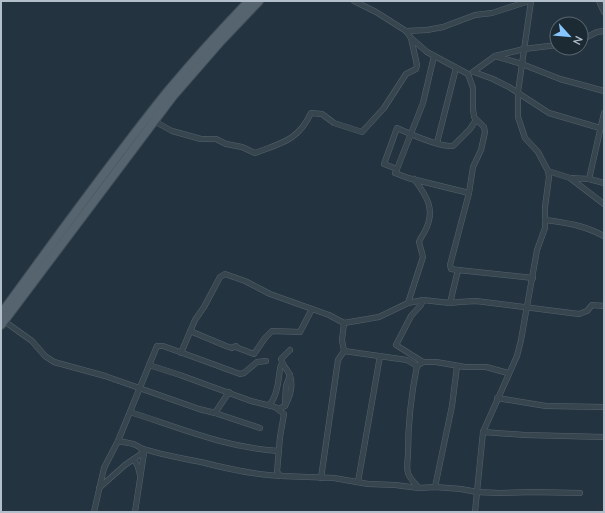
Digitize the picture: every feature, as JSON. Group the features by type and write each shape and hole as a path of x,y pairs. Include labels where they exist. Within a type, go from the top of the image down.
{"main road":[{"path":"2,320 128,143 213,39 249,1"},
{"path":"2,320 173,96 220,42 259,1"}],"street":[{"path":"354,1 364,3 406,32 427,52 456,68 493,79 518,92 549,113 600,128"},
{"path":"406,32 443,27 475,15 492,13 530,1 518,92 518,117 525,138 538,152 548,171 549,177 545,207 544,233 537,250 533,278 517,356 483,432 474,512"},
{"path":"601,4 604,12"},
{"path":"589,36 597,32 604,31"},
{"path":"154,121 172,130 201,139 216,139 226,144 242,147 255,153 290,140 306,124 311,113 322,114 334,123 362,132 384,108 406,74 416,70 417,65 411,38"},
{"path":"471,73 495,56 524,49 549,46"},
{"path":"434,56 423,103 395,173 469,193"},
{"path":"495,56 522,64 560,79 604,91"},
{"path":"437,143 456,68"},
{"path":"471,73 473,109 476,120 484,127 486,132 474,167 469,193 450,265 451,269 533,278"},
{"path":"589,179 603,116"},
{"path":"397,169 384,164 397,128 437,143 453,146 470,129 476,120"},
{"path":"548,171 570,178 589,179 604,182"},
{"path":"570,178 604,204"},
{"path":"408,303 423,257 419,242 425,231 430,212 426,194 414,179"},
{"path":"545,220 575,224 604,236"},
{"path":"450,303 458,270"},
{"path":"181,352 195,320 208,302 220,277 225,274 245,281 270,294 328,315 344,323 379,317 408,303 423,300 450,303 476,301 579,314 587,311 592,305 604,306"},
{"path":"423,300 422,305 411,316 396,345 423,362 436,362 457,366 486,367 508,374"},
{"path":"190,331 226,346 232,348 236,346 254,354 264,338 272,332 300,332 312,309"},
{"path":"2,320 32,341 49,359 105,376 199,409 260,428"},
{"path":"321,478 338,360 344,351 342,340 344,323"},
{"path":"94,512 104,468 118,442 158,346 163,346 181,352 240,374 244,373 257,362 266,361"},
{"path":"269,406 274,400 280,375 282,363 281,359 290,350"},
{"path":"344,351 407,360 417,366"},
{"path":"358,482 380,356"},
{"path":"419,488 408,474 408,437 410,423 408,416 417,366 423,362"},
{"path":"278,409 285,406 286,386 290,375 282,363"},
{"path":"149,366 278,409 284,414 280,437 277,472 281,476"},
{"path":"436,487 452,406 457,366"},
{"path":"215,413 229,392"},
{"path":"497,398 546,406 604,407"},
{"path":"130,412 203,437 258,450 279,452"},
{"path":"483,432 532,436 604,437"},
{"path":"118,442 136,445 142,450 265,476 321,478 419,488 436,487 461,489 477,492 580,493"},
{"path":"99,488 134,459 142,450"},
{"path":"135,512 141,480 142,450"},
{"path":"134,459 138,467 141,480"}]}
